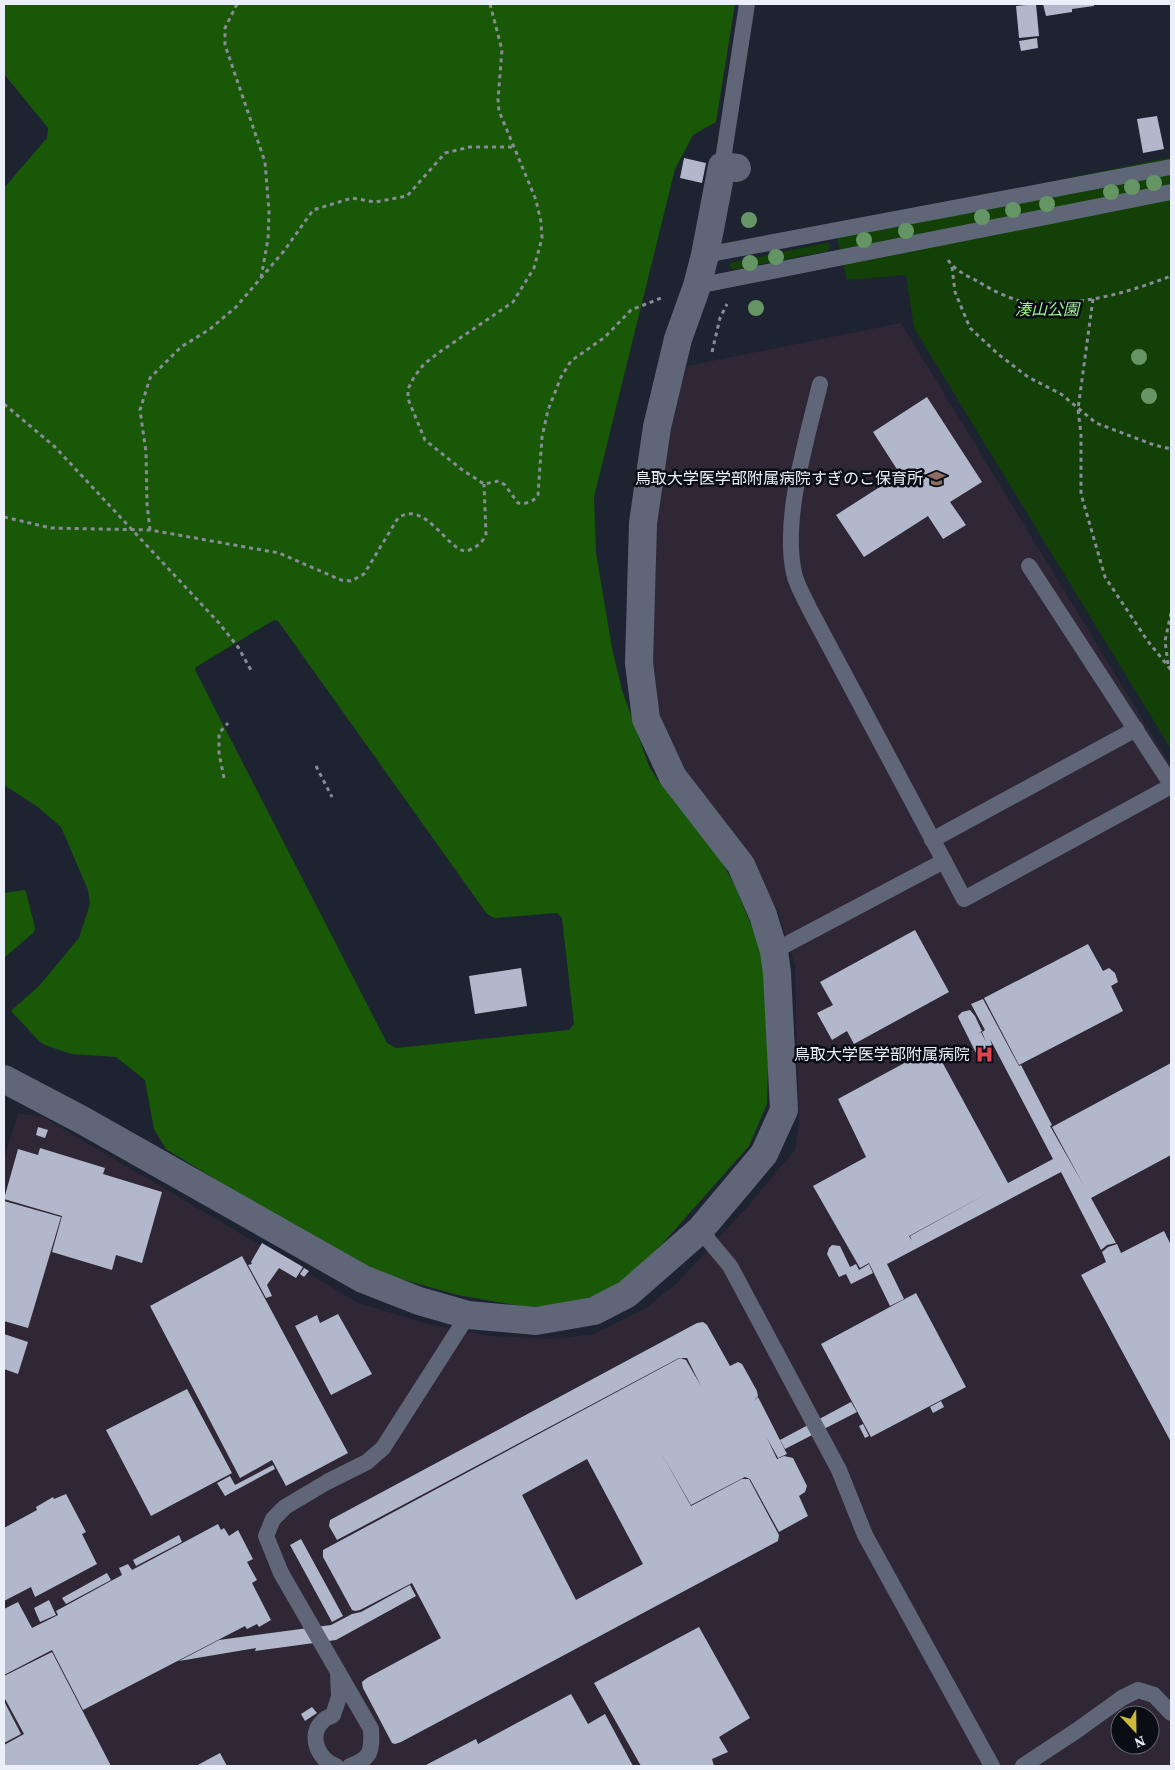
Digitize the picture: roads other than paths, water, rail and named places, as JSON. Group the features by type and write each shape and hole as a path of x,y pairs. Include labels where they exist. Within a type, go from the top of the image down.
{"street":[{"path":"4,1079 82,1120 363,1279 419,1301 468,1315 536,1321 594,1311 627,1294 700,1230 764,1154 784,1110 777,972 774,952 763,915 741,865 673,778 646,719 639,663 643,523 657,427 678,339 697,286 730,167"}],"lane":[{"path":"730,167 747,4"},
{"path":"705,255 1171,167"},
{"path":"697,286 1171,192"},
{"path":"820,384 800,470 790,534 794,574 809,608 964,899 1171,785 1029,566"},
{"path":"932,840 1136,729"},
{"path":"774,952 944,861"},
{"path":"700,1230 730,1266 839,1470 865,1535 992,1766"},
{"path":"350,1766 362,1762 372,1749 371,1729 281,1573 266,1536 273,1519 286,1507 327,1482 367,1462 382,1448 468,1315"},
{"path":"336,1766 330,1764 322,1756 316,1746 317,1732 321,1722 333,1715 339,1697 338,1670"},
{"path":"1023,1766 1122,1698 1138,1690 1154,1694 1171,1713"}],"place":[{"name":"鳥取大学医学部附属病院すぎのこ保育所","path":"937,478"},
{"name":"鳥取大学医学部附属病院","path":"984,1054"}],"park label":[{"name":"湊山公園","path":"1047,309"}]}
